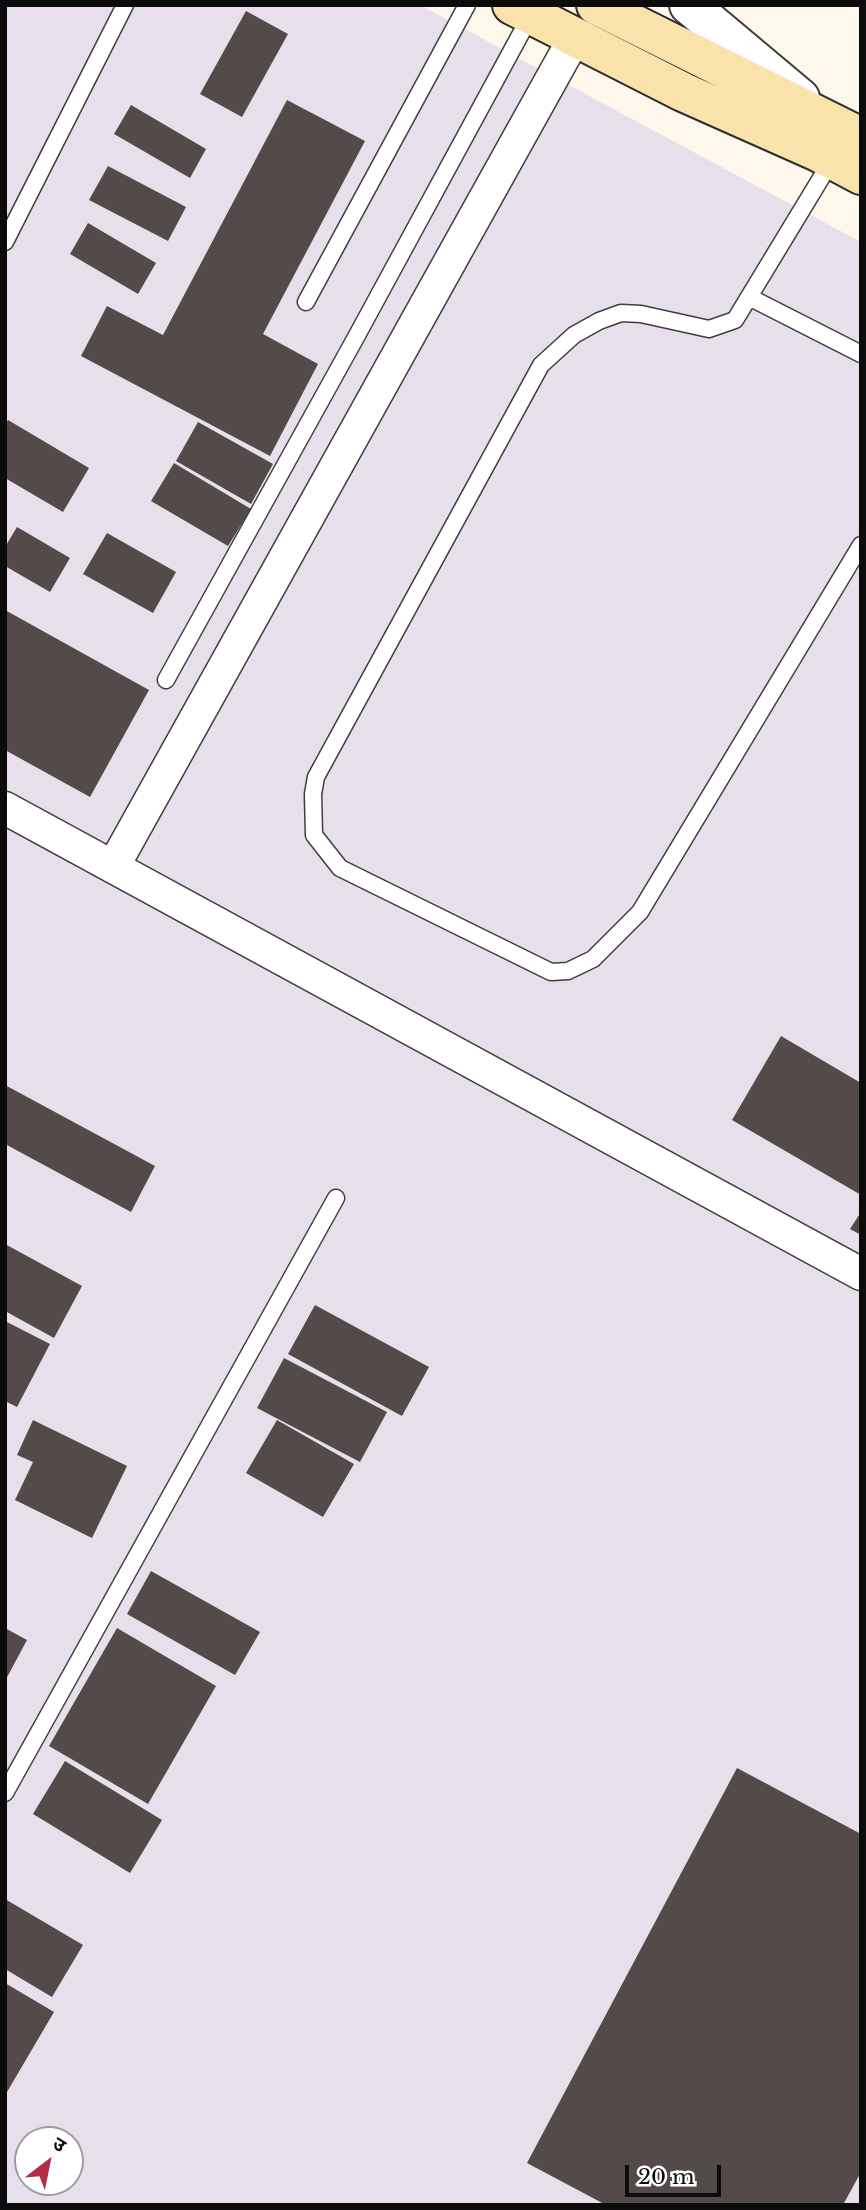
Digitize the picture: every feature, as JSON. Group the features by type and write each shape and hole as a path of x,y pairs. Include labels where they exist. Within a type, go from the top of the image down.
{"main road":[{"path":"522,10 683,92 851,157"},
{"path":"610,10 821,116 851,157"}],"street":[{"path":"688,5 821,116"},
{"path":"610,10 683,92"},
{"path":"113,867 575,37"},
{"path":"5,808 861,1274"}],"lane":[{"path":"5,242 125,5"},
{"path":"306,302 467,5"},
{"path":"166,680 355,339 522,10"},
{"path":"851,157 735,320 709,329 640,314 621,313 574,335 541,365 316,778 313,794 314,835 340,868 551,972 569,971 593,959 640,912 861,545"},
{"path":"749,297 861,354"},
{"path":"5,1793 336,1198"}],"shaded area":[{"path":"5,5 420,5 861,242 861,2205 5,2205"}],"building":[{"path":"246,11 288,34 242,117 200,94"},
{"path":"287,100 365,141 263,334 318,364 270,456 81,356 107,306 163,335"},
{"path":"131,105 206,149 190,178 114,134"},
{"path":"108,166 186,207 168,241 89,200"},
{"path":"88,223 156,263 138,294 70,254"},
{"path":"8,420 89,468 63,512 5,478 5,425"},
{"path":"198,422 273,464 251,504 176,461"},
{"path":"174,463 251,509 228,546 151,501"},
{"path":"17,527 70,558 50,592 5,566 5,547"},
{"path":"107,533 176,572 153,613 83,574"},
{"path":"5,610 149,690 90,797 5,750"},
{"path":"781,1036 861,1083 861,1195 732,1120"},
{"path":"5,1085 155,1166 131,1212 5,1144"},
{"path":"861,1212 861,1235 850,1229"},
{"path":"5,1244 82,1286 54,1338 5,1311"},
{"path":"315,1305 429,1367 402,1416 288,1354"},
{"path":"5,1321 50,1344 17,1407 5,1401"},
{"path":"284,1358 387,1412 360,1462 257,1408"},
{"path":"33,1420 127,1466 92,1538 15,1500 33,1462 17,1455"},
{"path":"277,1420 354,1464 323,1517 246,1473"},
{"path":"151,1571 260,1632 235,1675 127,1614"},
{"path":"5,1628 27,1640 5,1681"},
{"path":"117,1628 216,1686 148,1804 49,1746"},
{"path":"65,1761 162,1820 130,1873 33,1814"},
{"path":"737,1768 861,1834 861,2172 843,2205 606,2205 527,2163"},
{"path":"5,1899 83,1945 52,1997 5,1969"},
{"path":"5,1983 54,2012 7,2092 5,2091"}]}
